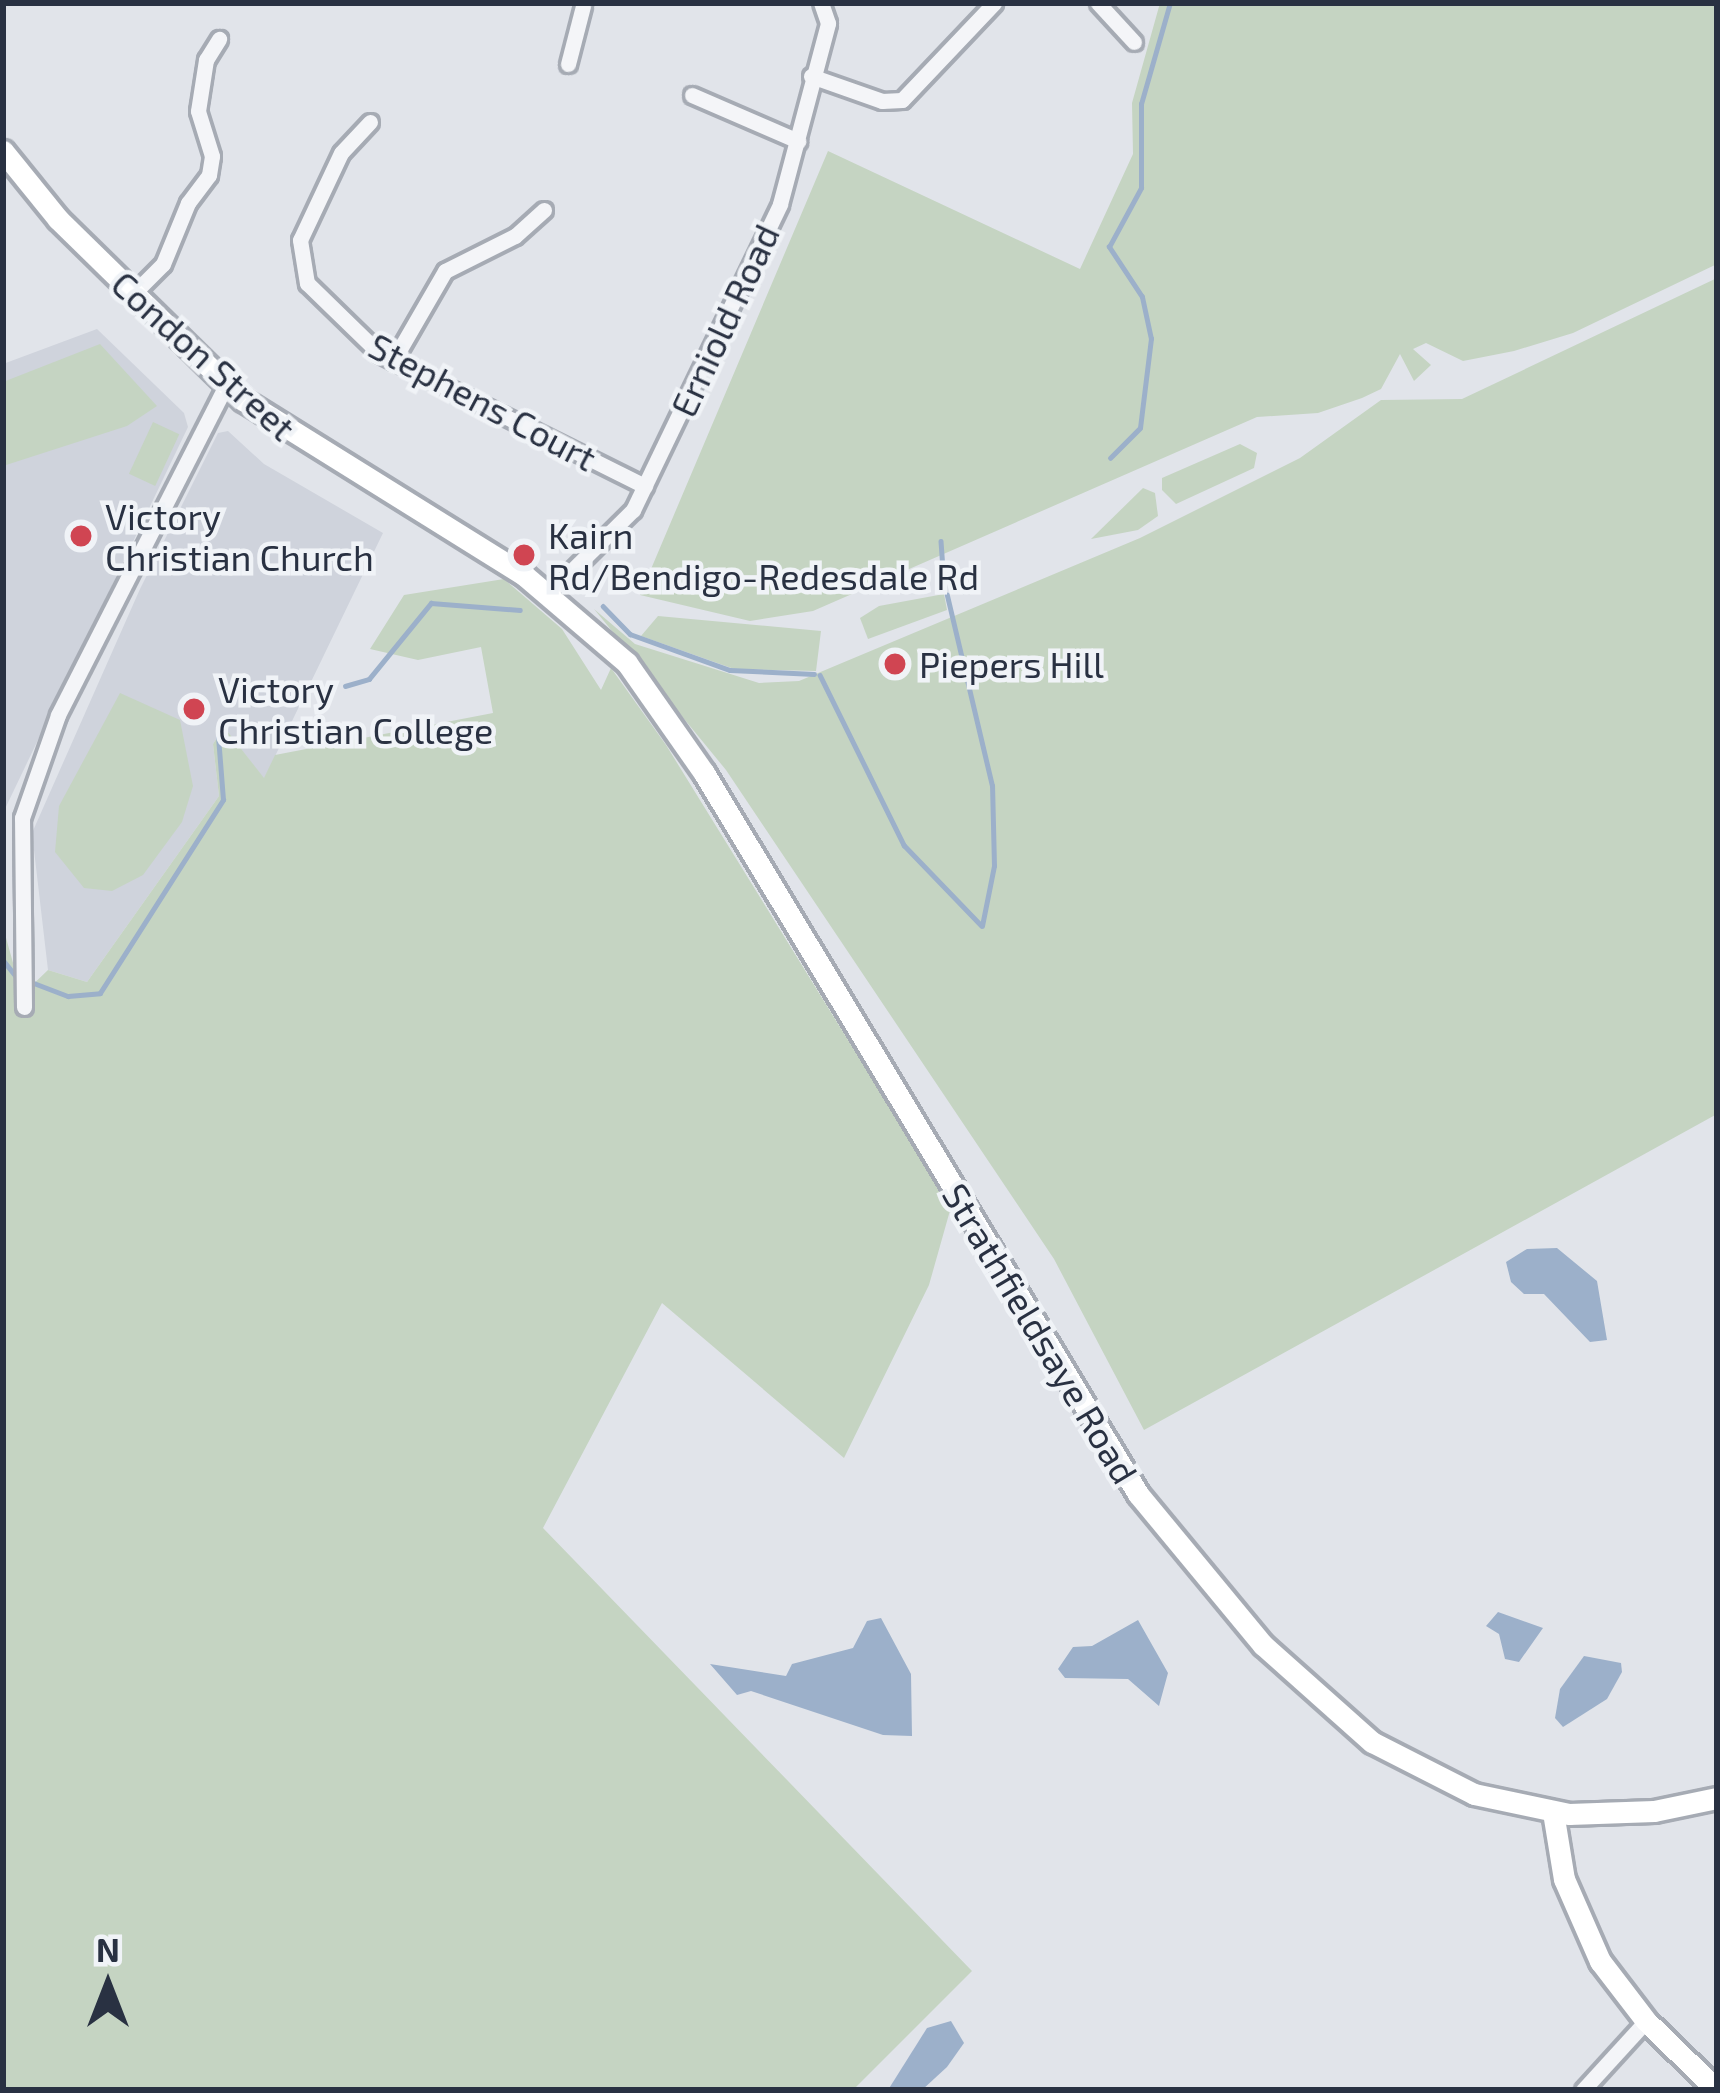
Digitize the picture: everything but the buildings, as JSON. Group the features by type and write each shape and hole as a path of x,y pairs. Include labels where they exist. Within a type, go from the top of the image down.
{"main road":[{"name":"Condon Street","path":"3,155 222,390"},
{"name":"Condon Street","path":"3,155 64,244 222,390 308,448 549,593"},
{"name":"Strathfieldsaye Road","path":"549,593 610,644 674,726 1099,1431 1191,1565 1264,1645 1372,1742 1461,1789 1553,1812 1633,1814 1717,1798"},
{"path":"1553,1812 1580,1924 1646,2021 1717,2090"}],"street":[{"path":"811,76 882,101 902,100 994,3"},
{"path":"1098,3 1134,42"},
{"path":"566,67 581,4"},
{"name":"Erniold Road","path":"549,593 628,516 780,204 798,140 824,7"},
{"path":"133,294 159,271 188,203 209,176 212,156 198,111 206,60 219,39"},
{"path":"692,95 798,140"},
{"name":"Stephens Court","path":"370,122 340,153 298,261 307,284 393,361 645,486"},
{"path":"393,361 445,272 523,232 544,210"},
{"path":"24,1007 22,818 58,715 222,390"},
{"path":"1582,2090 1646,2021"}],"shaded area":[{"path":"97,329 184,413 188,427 3,813 3,364"},
{"name":"Victory Christian College","path":"228,431 264,464 383,533 264,779 224,727 213,744 219,796 87,982 48,970 32,833 140,589 218,433"}],"green space":[{"path":"1160,3 1717,3 1717,264 1573,333 1514,351 1463,361 1426,343 1413,349 1431,365 1414,381 1400,354 1381,389 1362,398 1318,413 1257,417 813,611 750,621 640,595 828,151 1080,269 1133,154 1132,103"},
{"path":"1717,278 1717,1114 1144,1430 1054,1259 726,770 594,609 635,644 759,683 799,681 1140,538 1300,458 1381,400 1462,399"},
{"path":"100,344 157,406 127,426 3,466 3,382"},
{"path":"153,422 179,434 155,486 129,474"},
{"path":"1240,444 1257,453 1254,468 1176,504 1162,490 1162,478"},
{"path":"1143,488 1155,493 1158,516 1138,530 1091,539"},
{"path":"504,579 562,629 601,690 611,668 666,745 951,1207 929,1285 844,1458 662,1303 543,1528 972,1971 853,2090 3,2090 3,927 22,995 48,970 87,982 219,796 213,744 224,727 264,778 275,755 493,713 481,647 418,660 370,649 404,595"},
{"path":"944,594 947,610 868,639 860,618 879,606"},
{"path":"658,616 821,631 816,671 734,669 641,636"},
{"path":"120,693 180,720 193,786 182,822 143,875 112,891 84,888 55,852 59,806"}],"water":[{"path":"1557,1248 1597,1281 1607,1340 1590,1342 1544,1294 1524,1294 1511,1282 1506,1262 1527,1249"},
{"path":"1498,1612 1543,1628 1519,1662 1505,1659 1499,1634 1486,1626"},
{"path":"881,1618 911,1674 912,1736 883,1735 751,1691 737,1695 710,1664 786,1676 792,1664 853,1648 867,1621"},
{"path":"1138,1620 1168,1673 1159,1706 1128,1679 1065,1678 1058,1669 1073,1647 1092,1646"},
{"path":"1584,1656 1621,1663 1622,1672 1607,1699 1563,1727 1555,1718 1560,1689"},
{"path":"951,2021 964,2043 947,2067 922,2090 888,2090 927,2028"}],"waterway":[{"path":"1110,458 1140,428 1151,339 1142,297 1109,247 1141,188 1141,104 1170,3"},
{"path":"941,541 944,580"},
{"path":"820,675 904,845 982,926 994,866 992,786 947,595"},
{"path":"345,686 369,679 431,603 520,610"},
{"path":"603,606 630,634 730,670 814,674"},
{"path":"26,980 68,996 100,993 223,800 218,737"},
{"path":"3,960 15,975"}],"place":[{"name":"Victory Christian Church","path":"81,536"},
{"name":"Kairn Rd/Bendigo-Redesdale Rd","path":"524,555"},
{"name":"Piepers Hill","path":"895,664"},
{"name":"Victory Christian College","path":"194,709"}]}
